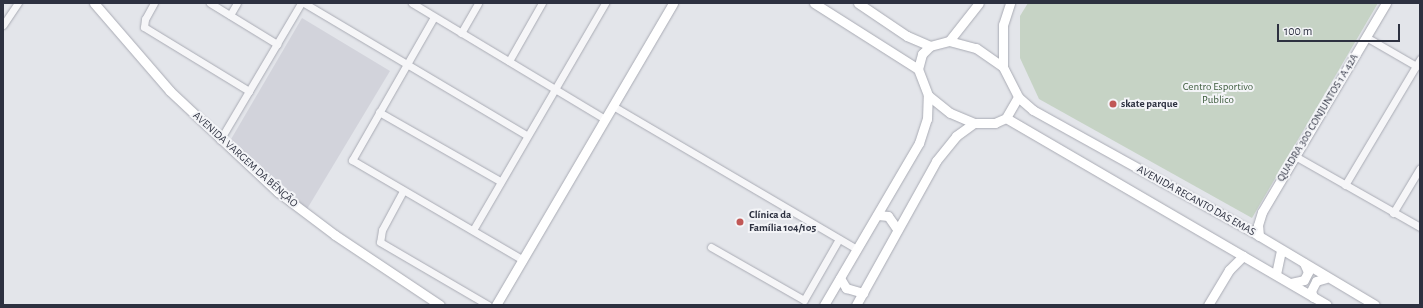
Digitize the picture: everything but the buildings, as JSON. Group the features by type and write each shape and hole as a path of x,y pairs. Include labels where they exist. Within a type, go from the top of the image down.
{"street":[{"path":"3,25 18,3"},
{"name":"AVENIDA VARGEM DA BÊNÇÃO","path":"94,3 170,91 220,140 278,192 335,235 440,305"},
{"path":"154,3 145,20 144,27 249,91"},
{"path":"210,3 277,44"},
{"path":"230,15 238,3"},
{"path":"220,140 303,3 407,63 526,135"},
{"path":"412,3 605,119"},
{"path":"461,33 478,3"},
{"path":"509,61 542,3"},
{"path":"472,230 526,135 605,3"},
{"path":"496,305 672,3"},
{"path":"814,3 918,70 928,95 927,119 919,143 824,305"},
{"path":"858,3 907,36 930,46"},
{"path":"949,41 978,3"},
{"path":"928,95 950,113 974,123 995,123 1006,118 1018,97 1003,67 1003,25 1010,3"},
{"name":"QUADRA 300 CONJUNTOS 1 A 42A","path":"1259,236 1258,225 1262,212 1386,3"},
{"path":"434,17 352,158 403,191 523,260"},
{"path":"1366,36 1416,66"},
{"path":"918,70 922,54 930,46 949,41 976,48 1003,67"},
{"path":"1345,185 1420,59"},
{"name":"AVENIDA RECANTO DAS EMAS","path":"1018,97 1033,110 1246,228 1326,278 1375,305"},
{"path":"613,106 857,249"},
{"path":"379,112 500,181"},
{"name":"AVENIDA RECANTO DAS EMAS","path":"1006,118 1327,305"},
{"path":"856,305 897,229 944,149 956,136 974,123"},
{"path":"1295,156 1420,227"},
{"path":"1393,213 1420,168"},
{"path":"403,191 382,230 380,242 488,305"},
{"name":"QUADRA 300 CONJUNTOS 1 A 42A","path":"1246,228 1262,212"},
{"path":"878,215 888,216 897,229"},
{"path":"711,247 804,300 839,238"},
{"path":"1276,274 1281,250"},
{"path":"1208,305 1239,253"},
{"path":"1291,283 1304,280 1308,272 1304,263"},
{"path":"840,278 846,288 863,293"},
{"path":"1313,297 1311,292 1316,281 1326,278"}],"shaded area":[{"path":"302,18 390,71 307,209 230,141"}],"green space":[{"name":"Centro Esportivo Publico","path":"1028,3 1378,3 1252,218 1039,99 1020,58 1020,16"}],"place":[{"name":"skate parque","path":"1113,104"},
{"name":"Clínica da Família 104/105","path":"740,222"}]}
